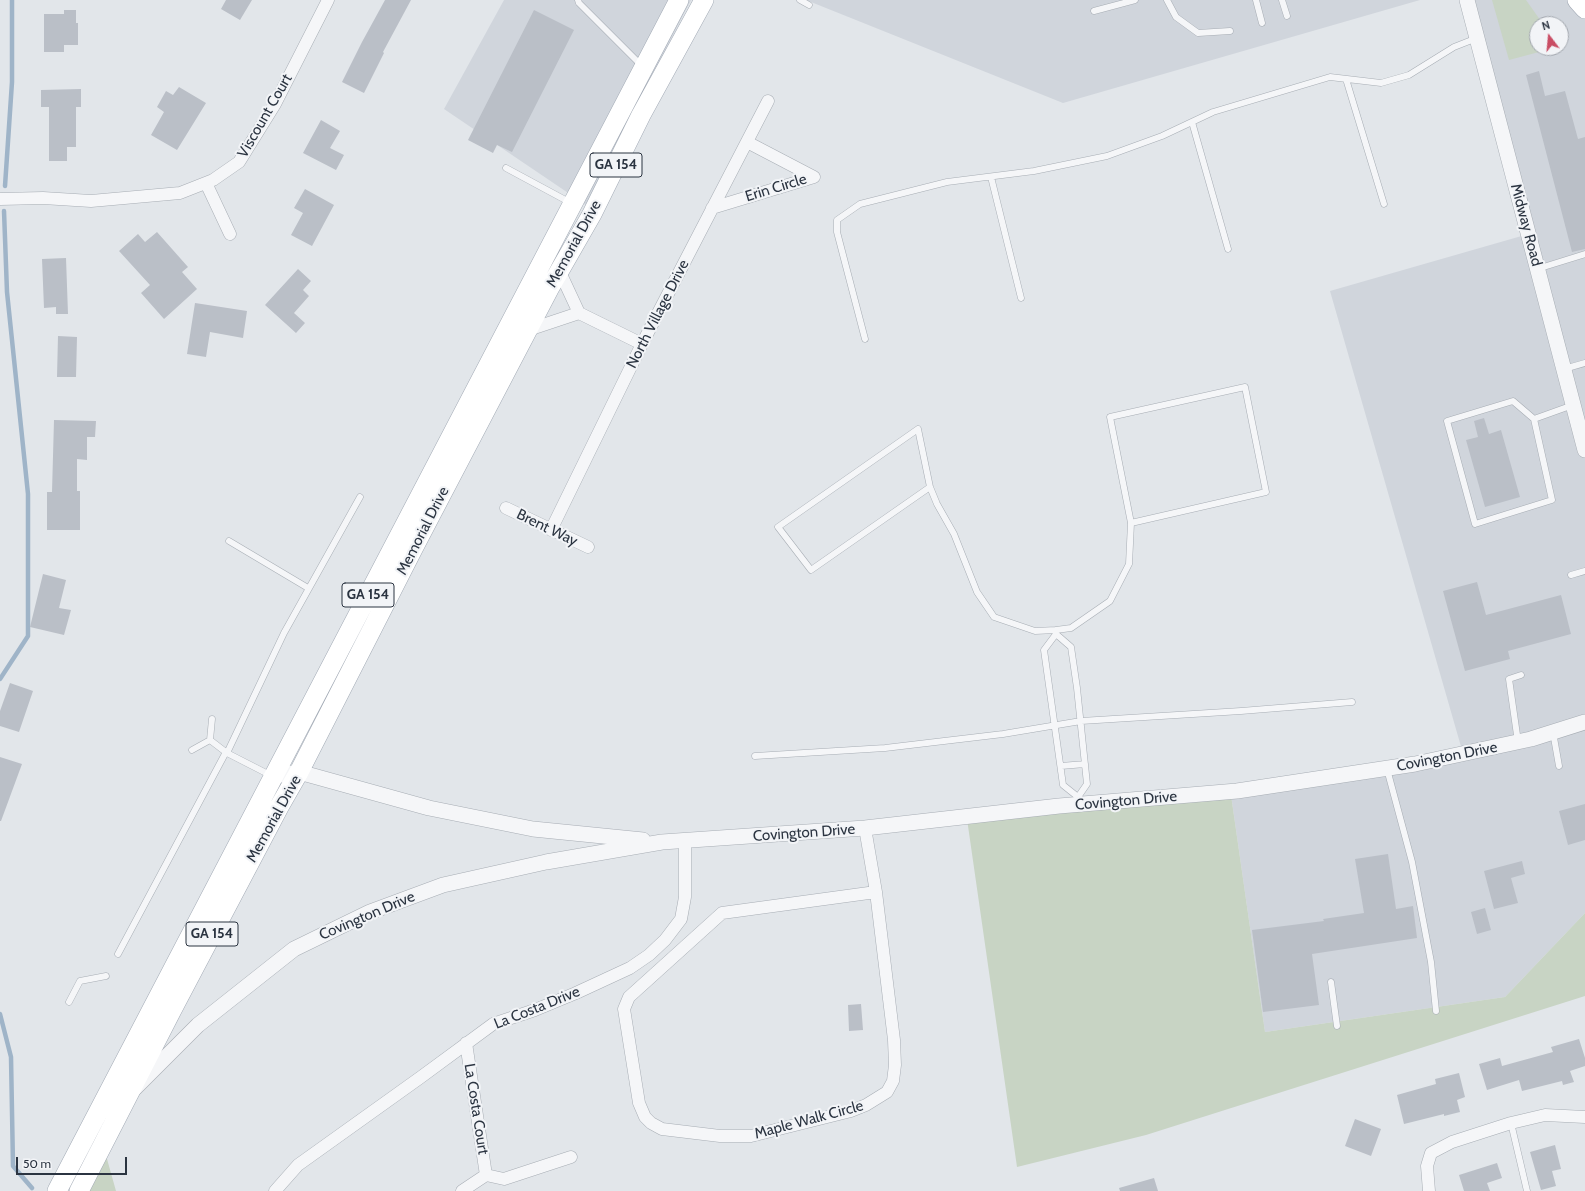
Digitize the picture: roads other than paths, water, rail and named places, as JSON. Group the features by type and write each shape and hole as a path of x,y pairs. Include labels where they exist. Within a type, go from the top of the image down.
{"main road":[{"name":"Memorial Drive","path":"57,1191 679,0"},
{"name":"Memorial Drive","path":"83,1189 126,1098 279,807 299,772 413,549 559,270 592,214 641,115 704,0"},
{"path":"1577,0 1585,9"}],"street":[{"name":"Viscount Court","path":"0,199 43,198 92,200 180,193 213,180 239,162 275,104 328,0"},
{"name":"Midway Road","path":"1467,0 1585,450"},
{"name":"North Village Drive","path":"551,530 642,344 768,101"},
{"name":"Erin Circle","path":"712,208 814,177 747,142"},
{"path":"206,182 230,234"},
{"path":"559,270 579,313 642,344"},
{"path":"528,330 579,313"},
{"name":"Brent Way","path":"506,508 588,547"},
{"name":"Covington Drive","path":"126,1098 198,1025 294,949 370,912 443,885 546,862 662,842 865,828 994,813 1078,801 1237,791 1415,764 1518,742 1585,722"},
{"name":"Covington Drive","path":"274,776 299,772 429,808 534,829 662,842"},
{"name":"Maple Walk Circle","path":"865,828 876,892 894,1040 895,1065 893,1081 887,1092 866,1106 851,1111 751,1136 720,1136 662,1129 651,1123 645,1117 639,1103 624,1008 629,997 722,913 876,892"},
{"name":"La Costa Drive","path":"278,1190 298,1166 493,1024 535,1010 576,993 630,968 649,956 665,940 681,919 685,897 685,841"},
{"name":"La Costa Court","path":"466,1043 486,1175"},
{"path":"1429,1191 1427,1166 1431,1153 1452,1142 1511,1123 1545,1115 1585,1117"},
{"path":"462,1191 486,1175 504,1179 571,1157"}],"lane":[{"path":"578,0 579,3 644,68"},
{"path":"800,0 809,5"},
{"path":"1094,10 1135,0"},
{"path":"1167,0 1176,18 1198,33 1230,31"},
{"path":"1256,0 1262,23"},
{"path":"1282,0 1287,16"},
{"path":"865,339 837,232 837,220 860,204 947,182 1034,171 1107,156 1162,136 1214,112 1330,77 1381,83 1409,75 1454,47 1477,38"},
{"path":"1346,79 1384,204"},
{"path":"1192,122 1228,249"},
{"path":"506,168 573,204"},
{"path":"991,176 1021,298"},
{"path":"1537,268 1585,254"},
{"path":"1564,369 1585,363"},
{"path":"930,487 811,570 778,527 918,429 930,487 937,504 954,534 977,592 994,617 1035,631 1056,632 1071,628 1110,602 1129,564 1131,523 1110,417 1245,387 1266,492 1131,523"},
{"path":"1513,401 1534,419 1552,500 1475,524 1447,421 1513,401"},
{"path":"1534,419 1573,404"},
{"path":"118,954 226,753 284,633 360,497"},
{"path":"229,541 308,588"},
{"path":"1571,575 1585,571"},
{"path":"1056,632 1071,647 1081,722 1087,784 1078,801 1063,785 1044,650 1056,632"},
{"path":"1518,742 1509,679 1521,675"},
{"path":"755,756 885,748 1004,734 1081,722 1352,702"},
{"path":"210,740 212,719"},
{"path":"1552,732 1559,766"},
{"path":"210,740 226,753 274,776"},
{"path":"192,750 210,740"},
{"path":"1061,766 1085,764"},
{"path":"1388,768 1412,862 1431,962 1436,1011"},
{"path":"69,1002 80,981 106,976"},
{"path":"1331,982 1337,1026"},
{"path":"1511,1123 1527,1191"}],"waterway":[{"path":"5,186 12,82 12,0"},
{"path":"0,679 28,636 28,494 7,292 4,211"},
{"path":"0,1014 11,1057 13,1166 32,1188"}]}
